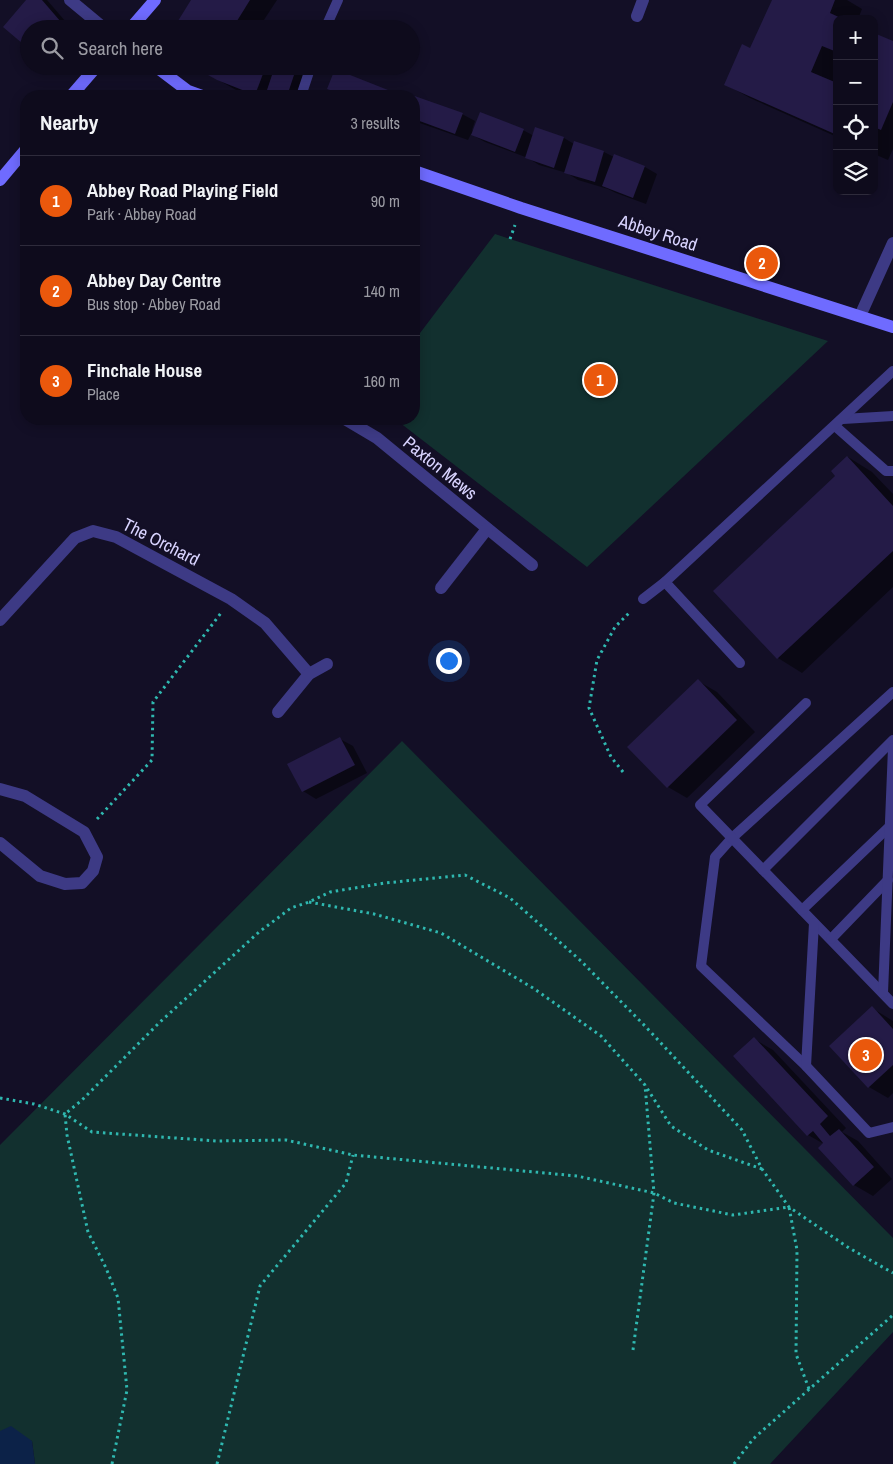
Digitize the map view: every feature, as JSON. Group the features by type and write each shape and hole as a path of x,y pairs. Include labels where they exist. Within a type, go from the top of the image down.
{"street":[{"path":"70,0 95,20"},
{"path":"138,20 155,0"},
{"path":"637,16 642,0"},
{"path":"76,90 89,75"},
{"path":"167,75 187,90"},
{"path":"0,180 20,156"},
{"name":"Abbey Road","path":"420,173 521,208 893,327"},
{"path":"860,316 893,243"},
{"name":"Paxton Mews","path":"354,425 377,438 532,565"},
{"path":"441,588 487,529"},
{"name":"The Orchard","path":"0,620 75,538 94,531 116,536 231,599 265,623 309,674"},
{"path":"278,712 309,674 326,664"},
{"path":"0,789 25,796 84,832 97,857 93,871 82,883 65,884 40,876 0,843"}],"lane":[{"path":"329,20 338,0"},
{"path":"303,90 308,75"},
{"path":"643,599 665,582 893,371"},
{"path":"839,422 893,416"},
{"path":"839,422 886,471 893,471"},
{"path":"665,582 740,663"},
{"path":"893,692 732,838 715,857 701,966 806,1066 870,1133 893,1127"},
{"path":"806,703 700,805 893,1004"},
{"path":"763,870 893,740"},
{"path":"883,993 893,748"},
{"path":"802,910 890,826"},
{"path":"830,939 888,880"},
{"path":"806,1066 814,923"}],"path":[{"path":"84,832 152,760 153,702 231,599"},
{"path":"623,772 611,757 589,708 597,660 615,627 643,599"},
{"path":"66,1114 160,1022 259,932 291,908 330,892 385,883 465,875 510,898 581,961 687,1070 742,1130 762,1169 788,1207 849,1248 893,1273"},
{"path":"309,902 374,914 440,933 533,988 601,1036 645,1085 671,1126 708,1150 762,1169"},
{"path":"634,1350 654,1193 645,1085"},
{"path":"0,1098 34,1104 66,1114 92,1132 217,1141 286,1140 353,1155 577,1176 654,1193 674,1203 732,1214 788,1207"},
{"path":"66,1114 67,1135 88,1232 118,1298 127,1390 112,1464"},
{"path":"217,1464 260,1286 346,1183 353,1155"},
{"path":"788,1207 797,1250 796,1354 809,1389"},
{"path":"734,1464 753,1439 893,1315"}],"green space":[{"path":"495,234 828,341 587,567 403,425 420,425 420,333"},
{"path":"402,741 893,1238 893,1332 770,1464 35,1464 32,1441 0,1431 0,1145"}],"water":[{"path":"11,1426 32,1441 35,1464 0,1464 0,1431"}],"building":[{"path":"26,0 42,0 59,20 20,20 20,41 3,27"},
{"path":"191,0 250,0 238,20 179,20"},
{"path":"772,0 835,0 830,13 834,15 833,50 822,46 811,72 833,81 833,133 724,85 742,44 750,48"},
{"path":"878,35 893,41 893,102 881,130 878,129"},
{"path":"208,75 263,75 257,90 242,90"},
{"path":"272,75 294,75 289,90 267,90"},
{"path":"333,75 350,75 388,90 330,90 327,89"},
{"path":"420,98 463,113 455,134 420,121"},
{"path":"480,112 524,129 515,152 471,135"},
{"path":"535,127 564,137 554,168 525,158"},
{"path":"574,141 604,151 595,182 564,173"},
{"path":"614,154 645,166 633,198 602,186"},
{"path":"847,456 893,506 893,551 777,659 713,591 835,476 831,471"},
{"path":"698,679 737,720 667,788 627,747"},
{"path":"340,737 355,765 302,792 287,764"},
{"path":"872,1006 893,1029 893,1065 868,1088 829,1046"},
{"path":"754,1037 828,1116 820,1124 830,1136 839,1129 874,1167 853,1186 818,1148 823,1143 813,1131 807,1136 733,1056"}],"place":[{"name":"Abbey Day Centre","path":"762,263"},
{"name":"Abbey Road Playing Field","path":"600,380"},
{"name":"Finchale House","path":"866,1055"}]}
